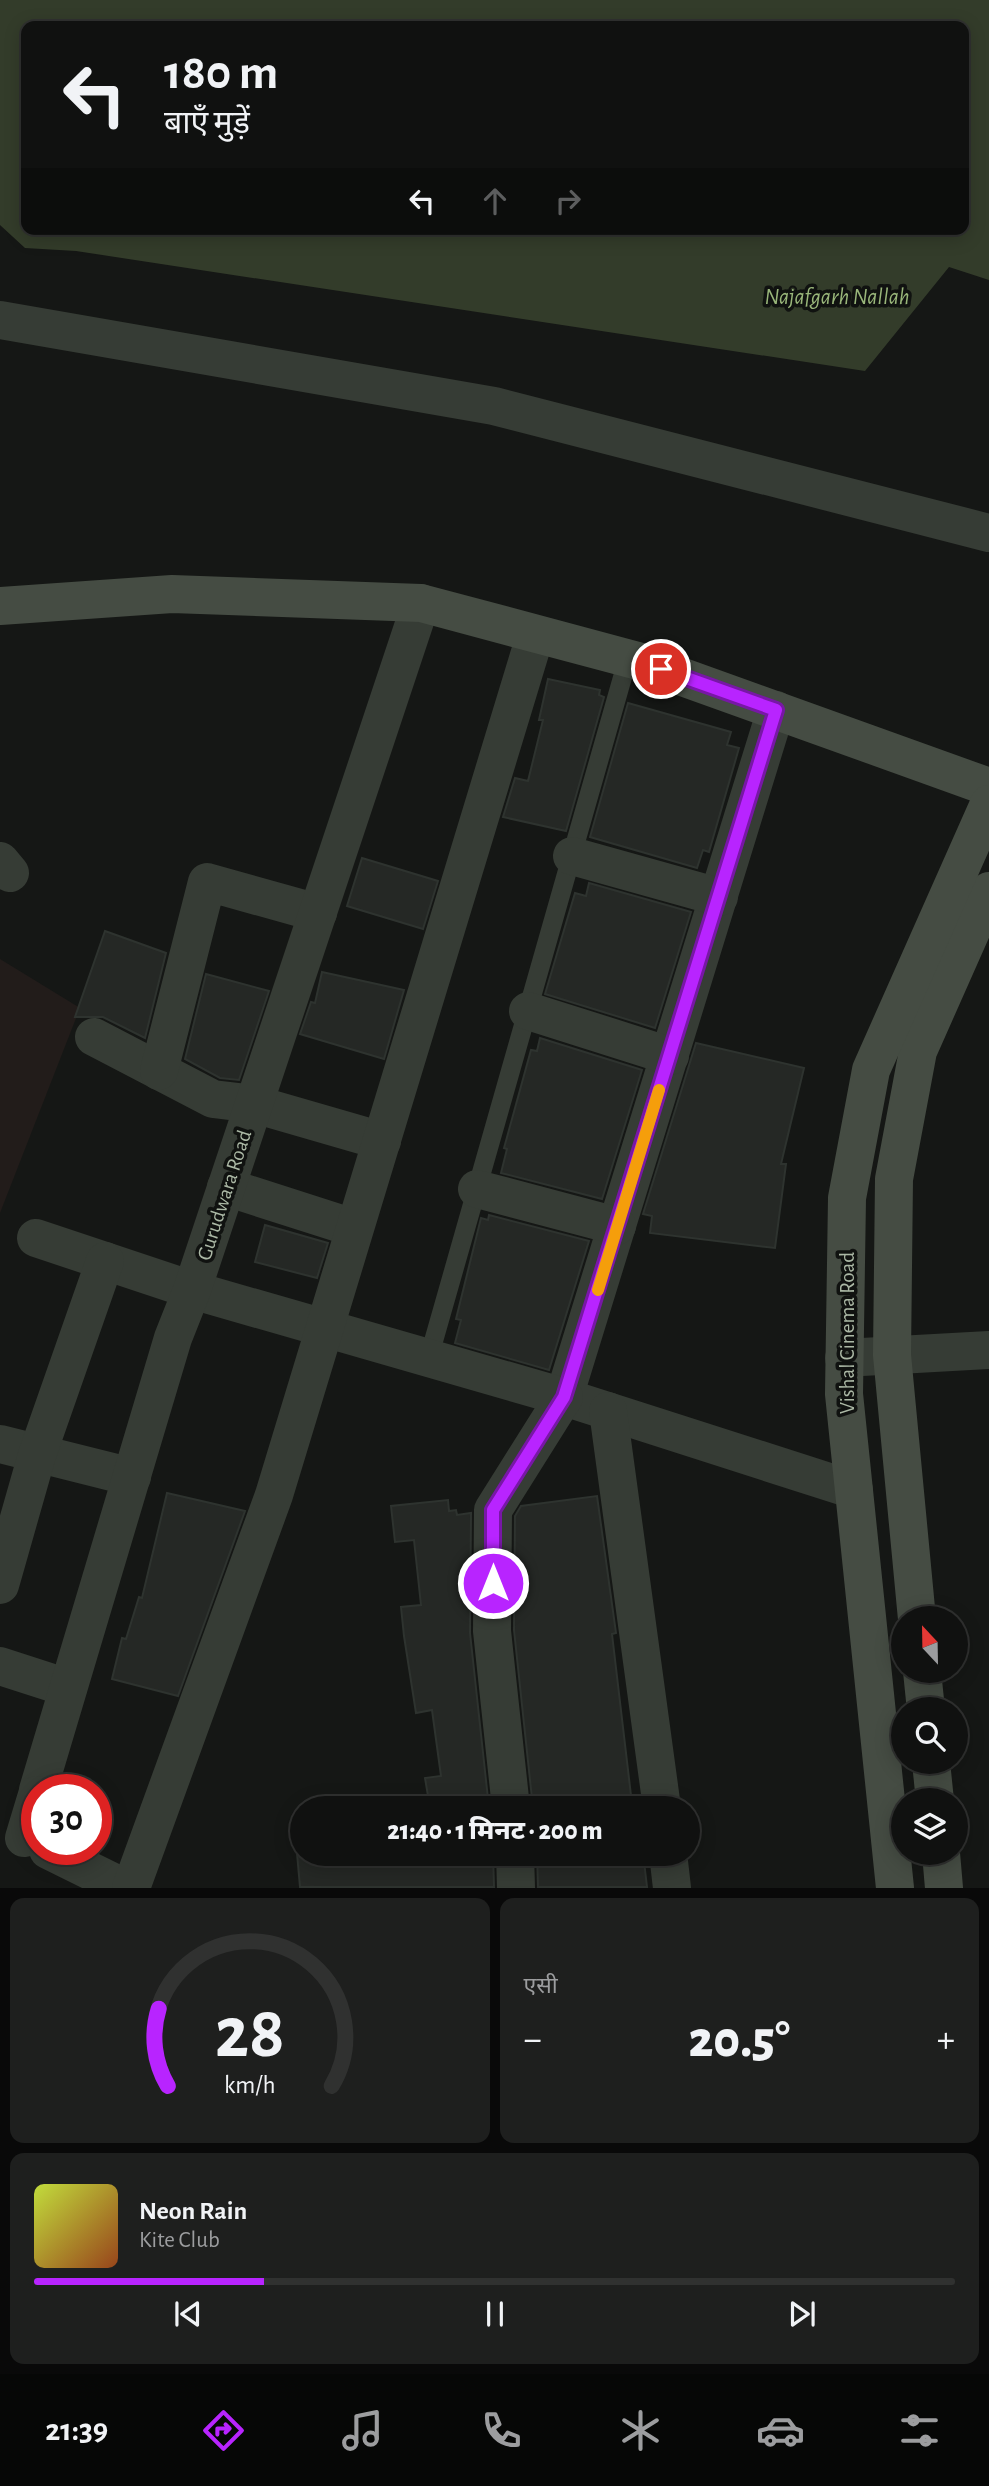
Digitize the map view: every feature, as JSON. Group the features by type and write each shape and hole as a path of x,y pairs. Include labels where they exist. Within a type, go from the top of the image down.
{"street":[{"path":"0,320 494,406 989,533"},
{"path":"0,606 172,594 421,603 535,636 628,658 989,787"},
{"name":"Gurudwara Road","path":"43,1774 173,1338 192,1290 421,603"},
{"path":"131,1888 274,1495 535,636"},
{"path":"509,1796 492,1632 493,1510 564,1397 776,710"},
{"name":"Vishal Cinema Road","path":"895,1888 844,1394 847,1198 871,1070 989,804"},
{"path":"572,856 719,897"},
{"path":"159,1071 207,882 318,912"},
{"path":"915,1606 892,1355 894,1179 918,1051 989,891"},
{"path":"528,1011 670,1056"},
{"path":"94,1037 213,1099 254,1104 382,1141"},
{"path":"226,1187 354,1228"},
{"path":"477,1189 617,1226"},
{"path":"36,1238 192,1290 564,1397 854,1490"},
{"path":"0,1585 37,1455 106,1261"},
{"path":"845,1359 989,1350"},
{"path":"608,1411 660,1796"},
{"path":"0,1444 132,1477"},
{"path":"0,1666 68,1688"},
{"path":"74,1865 125,1888"},
{"path":"942,1865 944,1888"},
{"path":"515,1866 516,1888"},
{"path":"669,1866 672,1888"}],"lane":[{"path":"429,1357 628,658"}],"shaded area":[{"path":"0,959 80,1008 0,1213"}],"water":[{"name":"Najafgarh Nallah","path":"0,0 989,0 989,280 949,267 865,371 76,251 25,248 0,225"}],"building":[{"path":"548,679 600,690 599,695 604,697 566,831 503,817 515,778 528,781 543,720 539,720"},
{"path":"628,703 731,732 727,745 739,748 709,852 703,850 697,868 590,837"},
{"path":"362,858 438,881 423,929 347,906"},
{"path":"589,883 691,912 655,1028 545,994 575,893 586,896"},
{"path":"105,931 166,953 145,1038 103,1017 75,1017"},
{"path":"322,972 404,990 384,1059 300,1034 311,1002 315,1003"},
{"path":"206,974 269,991 239,1080 220,1078 185,1059"},
{"path":"540,1038 642,1070 602,1199 501,1173 507,1149 504,1148 531,1050 537,1051"},
{"path":"696,1043 804,1068 781,1164 786,1164 775,1248 650,1233 652,1216 643,1214"},
{"path":"489,1215 589,1241 549,1370 455,1343 461,1320 456,1319 481,1218 488,1220"},
{"path":"265,1225 328,1243 317,1278 255,1262"},
{"path":"167,1493 245,1511 178,1696 112,1679 122,1638 126,1639 139,1597 142,1598"},
{"path":"597,1496 616,1633 612,1634 631,1796 532,1796 514,1630 515,1516 521,1506"},
{"path":"448,1500 449,1511 456,1510 457,1515 471,1513 470,1633 488,1796 428,1796 425,1778 441,1776 432,1710 416,1713 401,1607 421,1605 414,1540 395,1542 391,1506"},
{"path":"298,1866 493,1866 494,1887 300,1887"},
{"path":"537,1866 645,1866 647,1887 538,1887"}],"slow traffic":[{"path":"598,1290 659,1090"}],"route":[{"path":"493,1583 493,1510 564,1397 776,710 661,669"}]}
